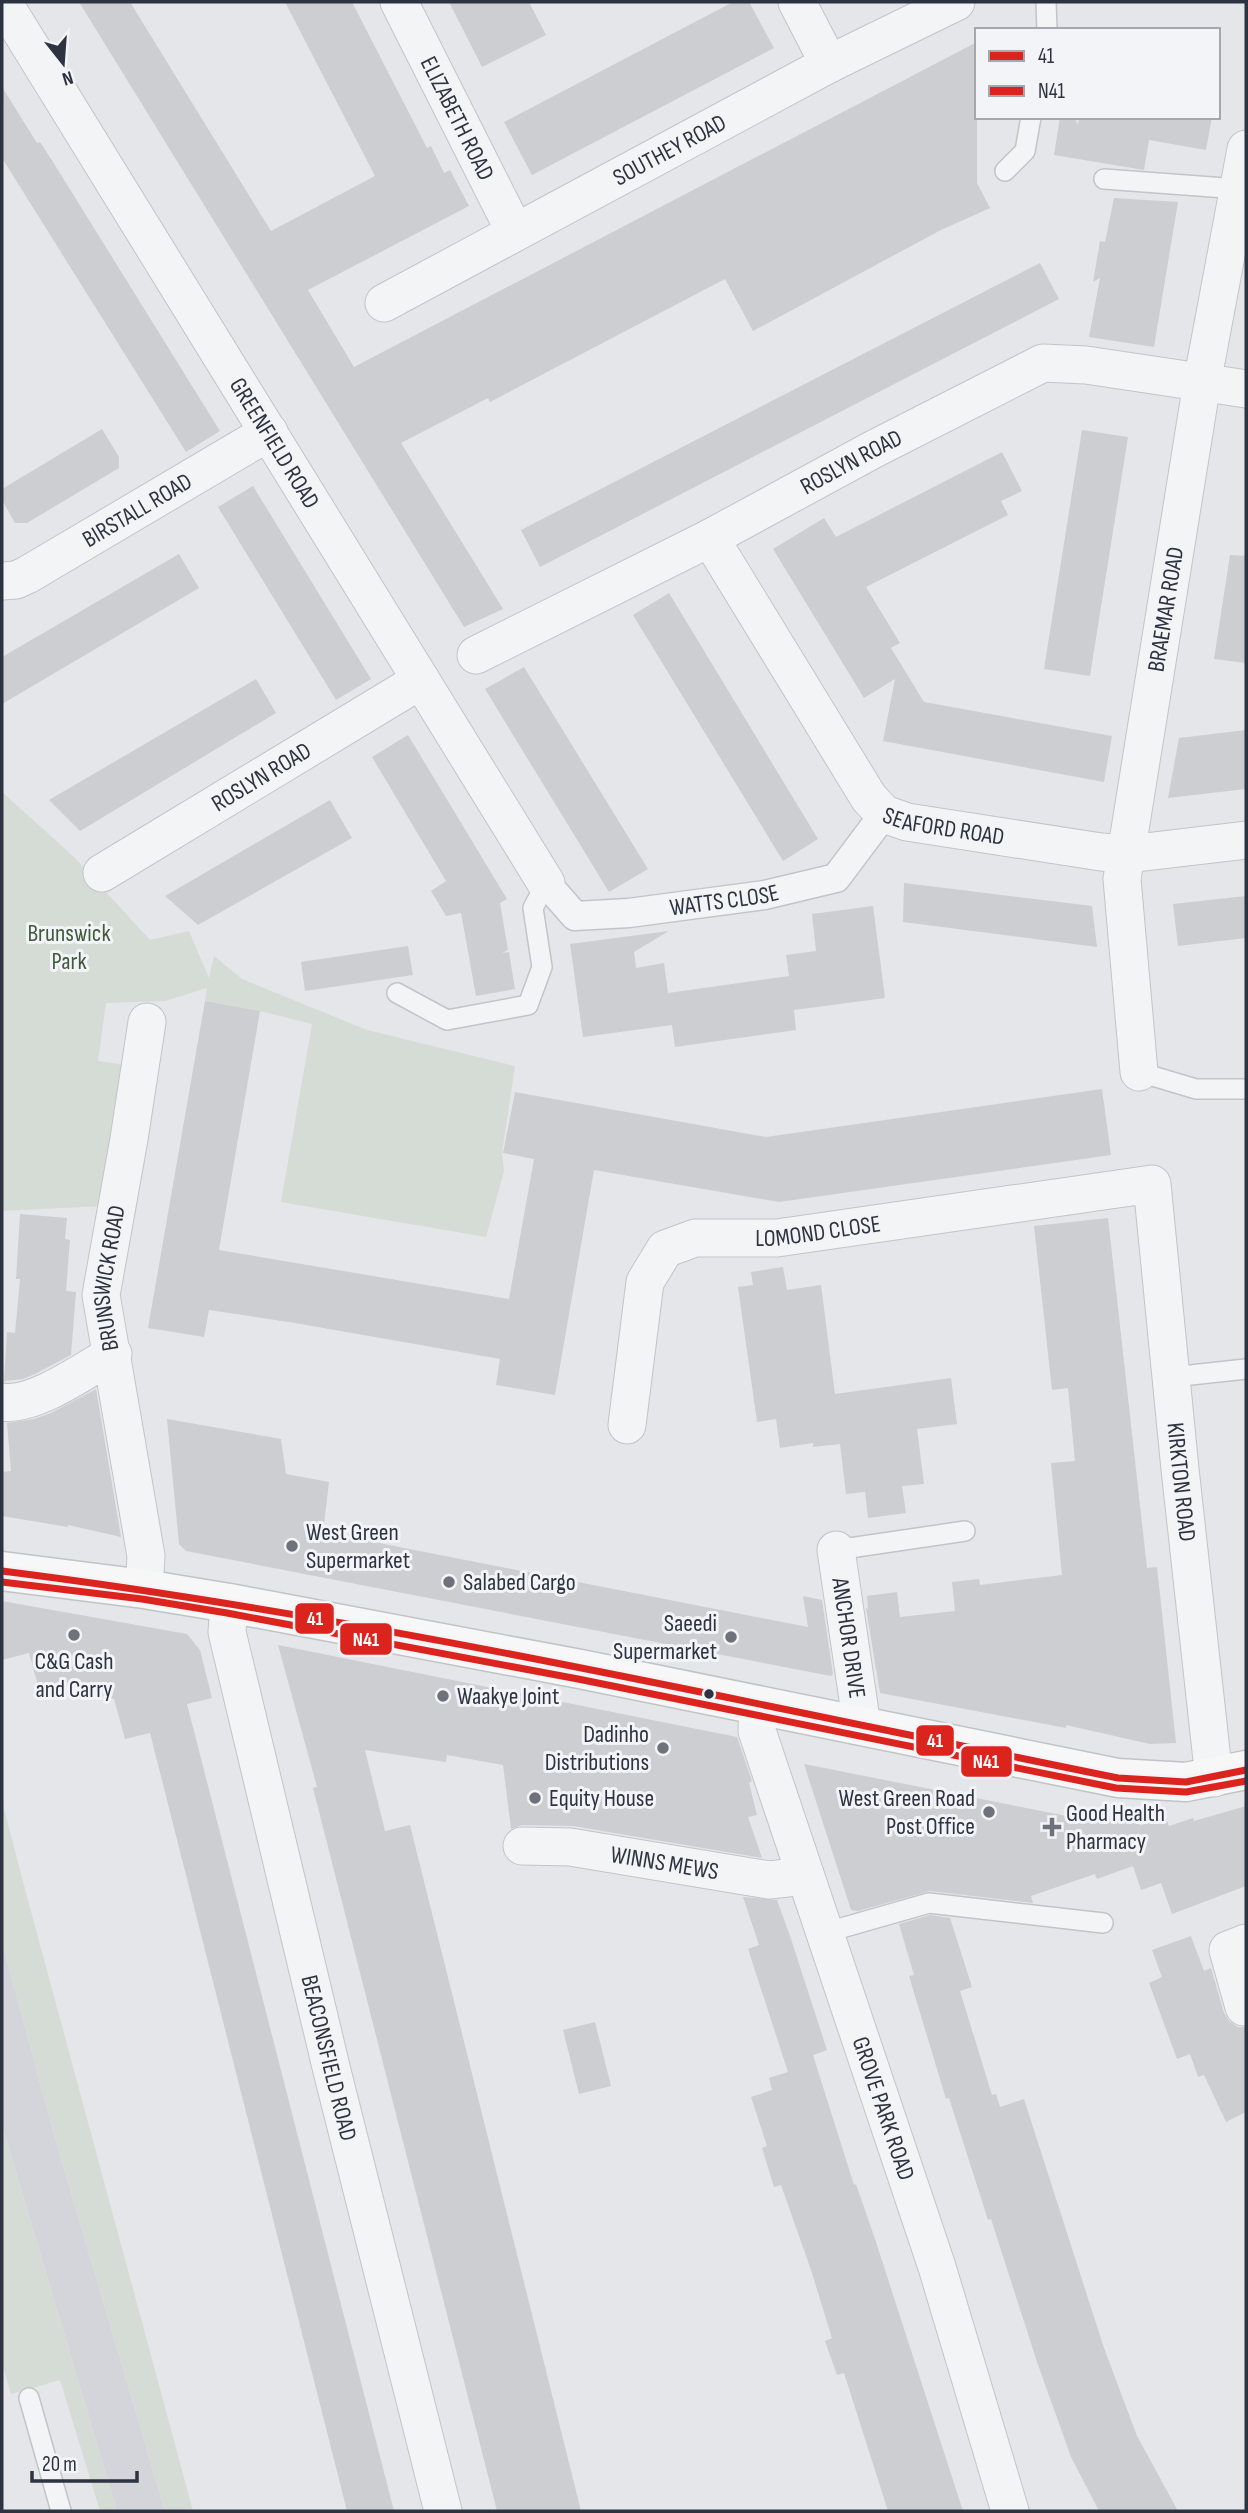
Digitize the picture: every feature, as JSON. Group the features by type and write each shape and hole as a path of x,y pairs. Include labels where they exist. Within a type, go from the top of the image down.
{"main road":[{"path":"2,1571 229,1603 1118,1778 1186,1783 1230,1774"}],"street":[{"name":"GREENFIELD ROAD","path":"3,2 547,883"},
{"name":"ELIZABETH ROAD","path":"398,2 515,232"},
{"path":"797,2 829,64"},
{"name":"SOUTHEY ROAD","path":"384,303 829,64 956,2"},
{"name":"BRAEMAR ROAD","path":"1139,1072 1122,879 1202,383 1246,149"},
{"name":"ROSLYN ROAD","path":"476,654 710,538 874,449 1043,363 1086,365 1246,389"},
{"name":"BIRSTALL ROAD","path":"2,581 16,580 27,575 269,432"},
{"name":"SEAFORD ROAD","path":"710,538 870,798 884,814 920,824 1101,852 1128,853 1246,840"},
{"name":"ROSLYN ROAD","path":"102,873 421,680"},
{"name":"WATTS CLOSE","path":"547,883 575,916 629,913 765,895 836,878 884,814"},
{"name":"BRUNSWICK ROAD","path":"134,1041 129,1139 101,1295 146,1556 144,1589"},
{"name":"KIRKTON ROAD","path":"1152,1184 1181,1483 1230,1774"},
{"name":"LOMOND CLOSE","path":"628,1425 645,1282 665,1249 695,1238 777,1238 1152,1184"},
{"path":"2,1402 8,1403 47,1393 113,1354"},
{"name":"ANCHOR DRIVE","path":"836,1550 862,1726"},
{"name":"BEACONSFIELD ROAD","path":"229,1603 227,1632 329,2058 443,2511"},
{"name":"GROVE PARK ROAD","path":"758,1705 757,1731 937,2267 1010,2511"},
{"name":"WINNS MEWS","path":"522,1846 570,1847 769,1880 805,1876"},
{"path":"1244,2007 1228,1951 1246,1943"}],"lane":[{"path":"1046,2 1047,28"},
{"path":"1005,171 1025,151 1031,119"},
{"path":"1104,179 1239,189"},
{"path":"397,993 447,1020 528,1005 542,967 533,908 547,883"},
{"path":"1139,1072 1196,1090 1246,1089"},
{"path":"1172,1377 1246,1369"},
{"path":"836,1550 965,1531"},
{"path":"824,1933 929,1903 1103,1923"},
{"path":"29,2398 61,2511"}],"shaded area":[{"path":"2,1942 56,2142 165,2511 117,2511 2,2125"}],"green space":[{"name":"Brunswick Park","path":"2,792 74,857 150,940 189,931 209,978 214,956 242,979 367,1030 515,1066 502,1153 504,1171 486,1237 281,1202 312,1024 205,1001 207,988 165,1001 106,1003 98,1061 126,1065 101,1206 2,1211"},
{"path":"2,1801 193,2511 165,2511 56,2142 2,1942"},
{"path":"2,2125 117,2511 100,2511 60,2380 11,2394 2,2363"}],"building":[{"path":"79,2 130,2 271,231 375,176 285,2 352,2 427,148 431,146 444,173 450,170 469,206 308,290 354,367 975,43 977,183 990,208 941,230 753,331 725,279 490,402 488,398 401,443 503,609 464,627"},
{"path":"449,2 529,2 546,35 482,67"},
{"path":"733,2 749,2 774,48 532,175 504,122"},
{"path":"2,87 37,143 40,142 53,162 220,431 186,452 2,158"},
{"path":"1060,119 1075,119 1078,125 1079,119 1212,119 1206,150 1149,140 1144,170 1054,155"},
{"path":"1114,198 1178,202 1154,347 1089,337 1100,278 1093,282 1100,241 1105,242"},
{"path":"1040,263 1059,299 540,567 521,530"},
{"path":"102,429 119,457 119,468 27,523 15,523 2,500 2,489"},
{"path":"1082,430 1128,437 1090,676 1044,669"},
{"path":"1002,452 1022,491 1001,501 1008,515 866,587 900,643 891,648 924,702 1112,736 1104,782 883,741 895,679 864,698 773,549 824,518 836,537"},
{"path":"253,486 371,679 336,700 218,507"},
{"path":"179,554 199,588 2,704 2,657"},
{"path":"1230,555 1246,556 1246,663 1214,659"},
{"path":"669,593 818,839 783,861 633,615"},
{"path":"524,667 648,869 609,892 485,689"},
{"path":"256,679 276,713 80,831 49,800"},
{"path":"1246,730 1246,789 1168,798 1179,738"},
{"path":"408,735 507,899 500,903 508,950 502,953 509,952 515,989 476,996 461,913 446,916 431,891 446,881 372,757"},
{"path":"330,800 352,838 198,925 165,896"},
{"path":"904,883 1092,906 1097,947 903,922"},
{"path":"1246,896 1246,938 1178,946 1173,904"},
{"path":"873,906 885,998 794,1010 796,1030 675,1047 672,1025 583,1037 570,944 669,931 634,952 636,968 664,963 668,993 789,976 786,955 816,951 812,914"},
{"path":"408,946 413,975 305,991 301,962"},
{"path":"205,1001 260,1011 219,1250 509,1299 534,1159 503,1153 515,1092 766,1137 1102,1089 1111,1155 779,1202 594,1170 555,1395 496,1385 500,1359 295,1323 209,1310 204,1337 148,1328"},
{"path":"20,1214 67,1218 65,1239 70,1240 66,1291 76,1292 71,1355 23,1379 4,1381 7,1332 15,1333 20,1279 16,1279"},
{"path":"1108,1218 1147,1568 1157,1567 1176,1743 1150,1744 1066,1725 1066,1728 880,1693 866,1608 868,1609 867,1596 897,1592 900,1617 955,1611 952,1582 979,1579 980,1585 1062,1575 1051,1463 1075,1461 1068,1388 1052,1390 1034,1226"},
{"path":"783,1267 787,1290 821,1285 835,1394 951,1378 957,1424 917,1429 924,1484 902,1486 906,1513 868,1518 865,1492 846,1494 840,1444 813,1447 813,1443 780,1448 776,1419 757,1422 738,1287 753,1285 751,1272"},
{"path":"96,1389 121,1537 68,1525 2,1516 2,1472 11,1471 7,1423 51,1413"},
{"path":"167,1419 281,1439 286,1474 329,1482 323,1532 808,1627 803,1596 822,1600 833,1674 831,1676 186,1551 179,1544"},
{"path":"2,1601 187,1634 200,1650 212,1698 187,1704 394,2511 347,2511 150,1733 125,1739 114,1699 65,1687 38,1685 29,1653 2,1660"},
{"path":"278,1645 737,1737 752,1781 749,1783 757,1815 748,1817 762,1858 573,1826 522,1825 511,1829 503,1765 447,1755 446,1762 365,1750 385,1831 410,1825 581,2511 497,2511 313,1788 317,1787"},
{"path":"804,1764 1087,1820 1096,1818 1118,1822 1124,1819 1141,1825 1166,1818 1169,1826 1246,1806 1246,1886 1172,1914 1161,1883 1141,1890 1133,1866 1097,1879 1095,1874 1031,1896 1033,1903 930,1891 858,1911 851,1910"},
{"path":"743,1897 777,1900 790,1936 827,2050 813,2055 963,2511 888,2511 844,2373 837,2375 825,2341 832,2338 811,2270 781,2185 774,2187 762,2148 767,2146 751,2097 772,2090 769,2078 788,2072 748,1949 759,1945"},
{"path":"930,1915 950,1918 972,1987 960,1991 992,2095 996,2094 1000,2107 1024,2099 1104,2348 1137,2436 1178,2511 1099,2511 1071,2457 991,2219 988,2220 949,2098 946,2099 909,1976 914,1975 899,1924"},
{"path":"1191,1936 1204,1971 1211,1968 1224,2013 1229,2021 1238,2027 1246,2027 1246,2112 1226,2122 1204,2075 1198,2077 1190,2054 1177,2059 1149,1983 1162,1977 1152,1950"},
{"path":"595,2022 611,2086 579,2094 563,2030"}],"transit line":[{"name":"41","path":"2,1571 142,1590 422,1637 1118,1778 1186,1782 1246,1770"},
{"name":"N41","path":"2,1582 142,1599 227,1613 578,1679 1116,1788 1186,1792 1246,1781"}],"place":[{"name":"West Green Supermarket","path":"292,1546"},
{"name":"Salabed Cargo","path":"449,1582"},
{"name":"C&G Cash and Carry","path":"74,1635"},
{"name":"Saeedi Supermarket","path":"731,1637"},
{"name":"Waakye Joint","path":"443,1696"},
{"name":"Dadinho Distributions","path":"663,1748"},
{"name":"Equity House","path":"535,1798"},
{"name":"West Green Road Post Office","path":"989,1812"},
{"name":"Good Health Pharmacy","path":"1052,1827"}]}
